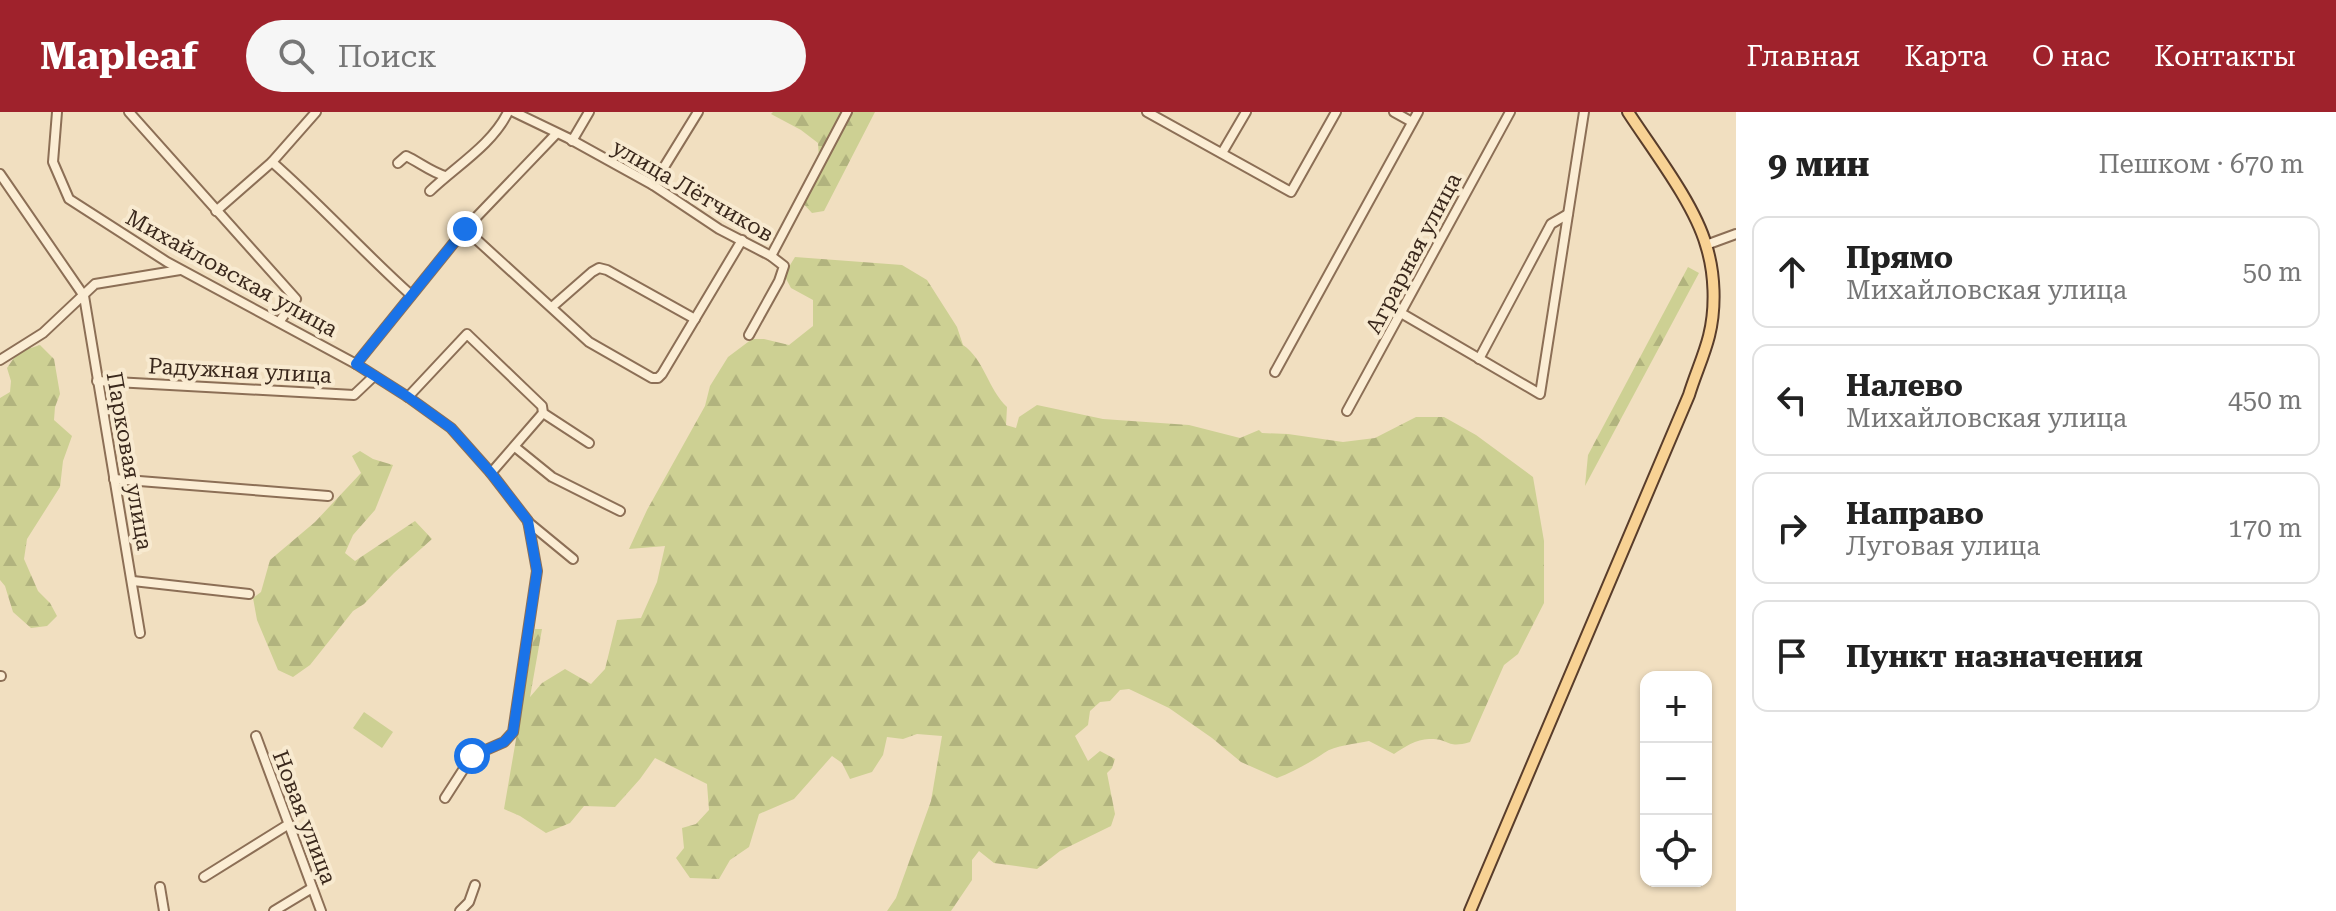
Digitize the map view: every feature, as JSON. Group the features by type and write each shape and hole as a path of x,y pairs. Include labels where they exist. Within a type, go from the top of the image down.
{"main road":[{"path":"1470,911 1689,395 1709,336 1713,305 1706,245 1678,189 1628,112"}],"street":[{"name":"Михайловская улица","path":"57,112 53,162 69,199 181,270 356,364 408,397 451,428 528,521 537,571 513,732 504,742 472,756 445,798"},
{"path":"129,112 296,299 279,322"},
{"path":"216,211 272,162 316,112"},
{"path":"430,191 494,133 508,112"},
{"name":"улица Лётчиков","path":"514,112 653,185 719,229 784,266 749,335"},
{"path":"572,141 589,112"},
{"path":"653,185 698,112"},
{"path":"771,256 847,112"},
{"path":"1147,112 1291,192 1336,112"},
{"path":"1222,153 1246,112"},
{"path":"1394,112 1412,122"},
{"path":"1275,372 1418,112"},
{"name":"Аграрная улица","path":"1347,411 1510,112"},
{"path":"1401,313 1540,394 1584,112"},
{"path":"356,364 465,229 556,134"},
{"path":"398,163 406,156 445,176"},
{"path":"272,162 411,295"},
{"path":"0,174 84,296"},
{"path":"1479,359 1551,224 1568,214"},
{"path":"465,229 589,342 652,378 658,378 742,240"},
{"path":"1706,245 1736,234"},
{"path":"552,307 599,268 695,319"},
{"path":"1,357 43,333 95,284 181,270"},
{"name":"Парковая улица","path":"84,296 140,633"},
{"path":"408,397 467,334 542,406 543,413 491,473"},
{"name":"Радужная улица","path":"97,381 354,395 374,376"},
{"path":"543,413 589,443"},
{"path":"515,447 552,477 620,511"},
{"path":"114,479 328,496"},
{"path":"528,521 573,559"},
{"path":"133,581 249,594"},
{"name":"Новая улица","path":"256,736 321,911"},
{"path":"204,877 289,824"},
{"path":"460,911 469,902 475,885"},
{"path":"160,887 164,911"},
{"path":"274,911 312,888"}],"green space":[{"path":"875,112 824,211 812,213 799,199 819,158 818,143 771,114"},
{"path":"795,257 902,265 927,280 957,327 963,345 976,358 1007,407 1006,425 1016,428 1019,417 1037,405 1103,419 1189,425 1240,438 1259,430 1262,433 1343,442 1375,438 1416,417 1444,417 1476,435 1533,477 1544,541 1544,603 1518,654 1504,665 1470,742 1453,744 1426,739 1394,754 1369,741 1346,745 1329,750 1277,778 1241,762 1169,708 1129,689 1120,690 1110,701 1100,702 1090,711 1088,725 1075,736 1088,761 1100,751 1115,759 1107,773 1115,814 1111,826 1060,851 1037,869 994,863 979,851 972,860 972,880 951,911 887,911 896,898 931,801 942,736 917,734 903,739 887,737 883,755 872,772 850,779 842,763 832,756 794,799 759,814 749,847 730,860 719,879 690,878 676,858 684,848 682,828 696,824 709,810 707,784 655,758 615,807 584,806 570,823 546,833 504,809 535,629 542,629 530,697 542,683 565,669 591,684 605,669 617,620 641,618 657,582 665,546 629,549 647,510 705,406 710,386 728,357 752,339 789,345 813,326 813,300 791,288 784,275"},
{"path":"1688,267 1699,273 1585,486 1588,455"},
{"path":"27,345 31,348 40,345 54,359 60,394 54,420 72,436 63,461 60,487 27,539 24,559 38,591 57,616 47,626 31,628 13,612 0,580 0,398 10,392 7,368"},
{"path":"360,451 393,465 375,510 353,535 345,553 355,561 415,521 432,539 353,611 310,665 293,677 278,670 257,620 253,598 261,592 270,560 315,522 361,473 352,456"},
{"path":"364,712 393,732 382,748 353,728"}],"route":[{"path":"465,229 356,364 451,428 528,521 537,571 513,732 504,742 472,756"}]}
